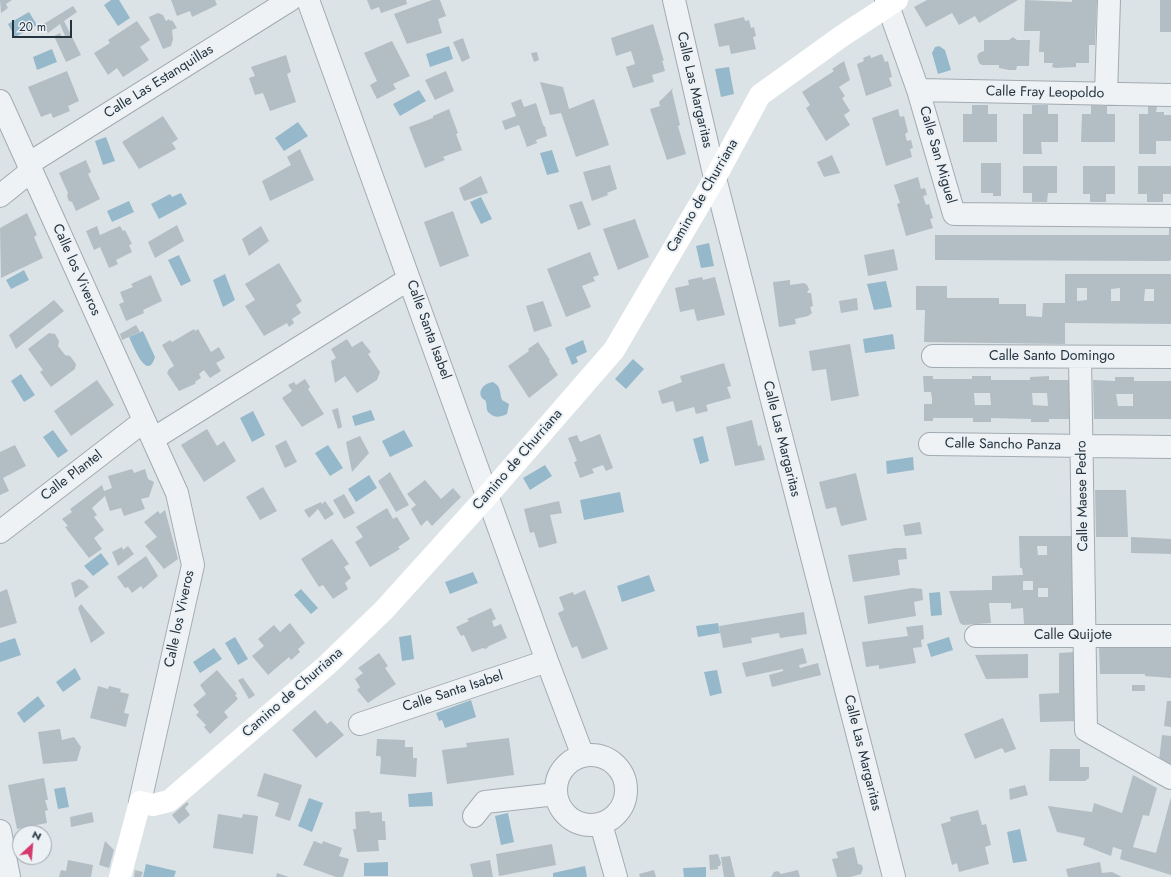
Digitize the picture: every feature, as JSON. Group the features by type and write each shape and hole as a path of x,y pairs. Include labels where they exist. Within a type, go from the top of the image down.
{"street":[{"name":"Calle Las Estanquillas","path":"0,196 29,167 290,0"},
{"name":"Calle Santa Isabel","path":"308,0 547,661 583,756"},
{"name":"Calle Las Margaritas","path":"674,0 715,178 894,877"},
{"path":"1106,94 1109,0"},
{"name":"Camino de Churriana","path":"140,802 153,805 169,801 327,665 384,610 488,496 614,350 715,178 760,95 890,2"},
{"name":"Calle San Miguel","path":"890,2 918,90 954,214 1171,216"},
{"name":"Calle Fray Leopoldo","path":"918,90 1171,95"},
{"name":"Calle los Viveros","path":"0,101 177,493 193,565 140,802"},
{"path":"148,430 409,278"},
{"name":"Calle Santo Domingo","path":"933,356 1171,358"},
{"name":"Calle Maese Pedro","path":"1080,357 1086,636 1086,730 1171,778"},
{"name":"Calle Plantel","path":"0,532 148,430"},
{"name":"Calle Sancho Panza","path":"930,444 1171,447"},
{"name":"Calle Quijote","path":"976,636 1171,636"},
{"name":"Calle Santa Isabel","path":"360,724 547,661"},
{"path":"595,755 607,759 617,766 623,776 626,787 623,805 612,819 601,824 589,825 572,819 560,806 556,794 560,774 566,766 583,756 595,755"},
{"path":"474,816 485,802 556,794"},
{"path":"120,877 140,802"},
{"path":"601,824 616,877"},
{"path":"0,831 9,877"}],"water":[{"path":"111,0 119,0 130,18 118,26 104,5"},
{"path":"29,12 37,25 15,37 8,24"},
{"path":"449,46 453,59 430,67 426,54"},
{"path":"939,46 945,50 951,70 938,74 932,53 935,47"},
{"path":"52,49 57,62 37,70 33,57"},
{"path":"729,67 734,94 721,97 715,69"},
{"path":"419,90 426,101 400,116 393,104"},
{"path":"298,122 308,136 284,151 275,138"},
{"path":"106,137 115,161 103,165 95,141"},
{"path":"552,150 559,172 547,175 540,153"},
{"path":"181,193 187,204 159,219 151,204 170,194 172,197"},
{"path":"481,197 492,219 481,224 470,202"},
{"path":"129,201 134,212 112,222 107,211"},
{"path":"709,243 714,266 701,268 696,246"},
{"path":"179,255 191,281 181,286 168,260"},
{"path":"24,270 29,280 11,289 6,280"},
{"path":"225,274 235,300 223,307 213,280"},
{"path":"886,281 892,307 874,310 867,284"},
{"path":"143,331 155,357 152,364 148,366 140,360 129,337"},
{"path":"893,334 895,349 865,353 863,339"},
{"path":"583,340 587,352 576,357 578,362 572,365 565,348"},
{"path":"633,359 644,369 626,389 615,379"},
{"path":"21,374 35,395 24,402 11,381"},
{"path":"493,382 499,388 502,400 509,404 507,414 499,417 488,412 486,401 482,398 480,392 483,387"},
{"path":"371,410 375,420 355,426 352,416"},
{"path":"253,411 265,435 252,442 240,418"},
{"path":"53,430 68,451 58,458 43,437"},
{"path":"404,430 413,446 390,457 382,441"},
{"path":"703,436 709,461 700,464 693,439"},
{"path":"328,445 343,468 330,476 315,453"},
{"path":"913,457 914,470 887,474 886,461"},
{"path":"545,465 552,476 530,490 523,478"},
{"path":"369,475 377,488 356,502 348,489"},
{"path":"620,492 624,512 584,520 580,500"},
{"path":"101,553 109,564 93,576 84,566"},
{"path":"473,572 478,583 450,594 445,582"},
{"path":"649,575 655,591 622,602 617,586"},
{"path":"301,589 318,608 311,614 294,595"},
{"path":"940,592 942,615 931,616 929,593"},
{"path":"718,623 720,633 698,637 696,626"},
{"path":"411,635 414,659 402,661 399,637"},
{"path":"235,637 248,659 238,665 225,643"},
{"path":"949,637 953,650 931,657 927,644"},
{"path":"15,638 21,655 0,662 0,643"},
{"path":"214,648 222,659 200,673 193,662"},
{"path":"75,668 81,679 63,692 56,682"},
{"path":"717,670 722,693 710,696 704,672"},
{"path":"38,696 45,706 24,723 17,713"},
{"path":"471,700 476,717 445,728 442,720 439,721 436,713"},
{"path":"65,787 69,807 58,809 54,789"},
{"path":"432,792 433,806 409,807 408,794"},
{"path":"309,798 323,803 312,832 298,826"},
{"path":"508,813 514,842 501,845 495,816"},
{"path":"1020,829 1027,861 1013,863 1007,832"},
{"path":"388,862 388,876 364,876 364,863"},
{"path":"146,864 176,871 174,877 143,877"},
{"path":"585,866 587,877 553,877 553,873"},
{"path":"706,867 706,877 684,877 683,868"}],"building":[{"path":"0,0 12,0 6,4 8,8 1,13"},
{"path":"171,0 215,0 217,5 192,17 190,11 177,16"},
{"path":"367,0 406,0 407,4 381,13 379,7 371,10"},
{"path":"432,0 440,0 446,16 438,19 442,33 407,44 394,14"},
{"path":"927,0 1018,0 979,23 975,16 959,25 952,13 926,27 914,7"},
{"path":"1025,0 1072,2 1072,0 1097,0 1095,45 1089,45 1089,63 1076,63 1076,67 1056,68 1052,67 1053,63 1044,63 1044,52 1039,52 1040,31 1024,31"},
{"path":"1160,0 1171,0 1171,32 1160,32"},
{"path":"73,6 77,12 64,21 81,55 66,62 54,36 60,33 62,38 65,36 60,24 48,33 42,25"},
{"path":"158,13 163,15 166,21 169,19 170,21 172,20 177,28 172,30 173,39 171,46 163,49 149,17"},
{"path":"744,17 745,21 749,20 751,28 754,27 756,36 753,37 756,49 731,54 729,45 719,47 714,24"},
{"path":"137,21 150,40 140,47 149,60 123,77 117,68 108,75 94,53 110,43 108,40"},
{"path":"653,24 664,61 662,60 665,71 652,75 654,82 633,88 626,67 635,64 631,51 616,56 611,38"},
{"path":"1013,37 1017,40 1030,40 1029,66 1017,66 1016,70 1009,70 999,68 999,65 982,65 979,63 977,56 979,53 984,51 984,40 1009,40"},
{"path":"463,38 470,58 462,62 453,42"},
{"path":"392,41 410,76 393,84 396,89 377,99 370,85 377,81 364,53"},
{"path":"537,52 539,60 534,62 531,53"},
{"path":"882,54 885,62 888,61 892,77 889,78 892,86 866,96 857,64 864,61 863,58 870,55 871,58"},
{"path":"286,55 291,72 287,74 296,102 270,111 263,93 255,95 249,78 255,76 251,67"},
{"path":"844,61 850,80 839,87 845,96 842,98 850,111 844,115 850,125 826,141 806,108 810,105 802,92 834,71 832,69"},
{"path":"67,71 79,101 68,106 70,111 53,118 51,113 41,117 28,87"},
{"path":"446,71 454,91 435,100 425,80"},
{"path":"540,82 563,87 569,109 594,99 609,145 576,157 561,113 550,115"},
{"path":"673,88 672,91 680,125 678,126 686,154 667,160 650,109 660,106 659,102"},
{"path":"521,99 524,107 536,103 543,125 546,128 547,136 536,140 537,143 527,147 519,125 505,130 502,121 516,116 511,103"},
{"path":"972,105 988,105 988,114 997,114 997,142 963,142 963,114 972,114"},
{"path":"1032,105 1048,105 1048,114 1058,114 1058,142 1041,142 1042,154 1023,154 1023,114 1032,114"},
{"path":"1091,105 1107,106 1107,114 1115,114 1115,142 1081,142 1082,114 1091,114"},
{"path":"1148,106 1157,106 1156,112 1164,112 1164,115 1171,115 1171,141 1156,141 1156,154 1139,154 1139,114 1148,114"},
{"path":"449,109 458,133 456,134 462,150 443,157 445,160 425,168 409,127 433,118 433,116"},
{"path":"898,109 900,117 904,116 908,132 905,134 907,141 911,140 913,148 910,149 912,157 886,166 872,118"},
{"path":"163,116 178,139 172,143 176,149 139,169 122,142"},
{"path":"300,149 314,180 270,201 262,181 291,165 287,157"},
{"path":"832,155 840,173 824,177 817,162"},
{"path":"86,160 91,172 88,174 100,199 76,211 72,202 69,201 67,196 68,193 59,173"},
{"path":"981,163 1001,163 1001,196 993,196 993,193 981,193"},
{"path":"610,165 617,189 607,193 608,195 592,201 583,172"},
{"path":"1023,166 1057,166 1057,193 1048,193 1047,202 1032,202 1032,193 1023,193"},
{"path":"1083,166 1115,166 1115,194 1106,194 1106,202 1090,202 1090,194 1083,194"},
{"path":"1138,166 1171,166 1171,194 1163,194 1163,202 1147,202 1147,194 1138,194"},
{"path":"481,176 488,193 464,201 459,188"},
{"path":"918,177 921,189 925,188 927,195 923,196 926,205 929,204 933,218 930,219 933,228 906,236 897,204 900,203 894,185"},
{"path":"582,201 591,225 578,230 569,205"},
{"path":"453,211 469,256 440,267 424,222"},
{"path":"27,213 37,235 34,237 43,258 1,278 0,228"},
{"path":"635,219 649,257 618,270 603,229"},
{"path":"177,225 184,241 155,258 148,242"},
{"path":"97,226 100,235 120,226 123,231 125,230 132,244 129,245 132,252 116,260 118,264 109,268 100,247 94,250 86,231"},
{"path":"261,226 269,241 249,256 242,239"},
{"path":"1169,228 1171,228 1171,260 1169,261 935,260 935,235 1169,235"},
{"path":"894,249 898,270 868,276 864,255"},
{"path":"590,252 599,275 593,277 595,281 582,286 591,307 566,317 547,269"},
{"path":"279,263 302,301 296,305 301,313 292,319 294,323 289,327 287,323 264,336 245,306 255,300 245,284"},
{"path":"1065,274 1171,274 1171,324 1065,323 1065,344 924,342 925,310 916,310 916,286 947,286 947,298 999,298 999,304 1026,304 1026,316 1042,317 1043,303 1065,303","holes":["1077,288 1087,288 1087,300 1077,301","1120,288 1120,301 1111,301 1111,289","1145,289 1154,289 1154,301 1144,301"]},
{"path":"151,275 162,301 143,310 144,313 126,321 119,304 124,302 120,292 133,287 131,284"},
{"path":"702,277 703,280 715,277 725,315 697,321 694,309 680,312 675,288 689,285 688,280"},
{"path":"790,280 790,285 804,283 807,285 809,289 807,293 811,293 813,306 810,307 812,313 808,316 795,319 796,324 779,327 773,282"},
{"path":"857,298 858,310 841,313 839,301"},
{"path":"54,300 64,311 16,349 9,335"},
{"path":"543,301 552,326 534,332 526,306"},
{"path":"136,325 140,332 122,340 120,334"},
{"path":"194,329 195,331 198,329 211,352 219,347 225,358 216,363 221,371 210,378 204,370 199,374 201,378 196,381 195,384 179,391 167,373 169,369 174,366 162,345 170,340 172,342"},
{"path":"49,333 55,334 59,341 58,346 65,355 70,356 76,364 75,369 51,387 40,372 43,370 28,349"},
{"path":"347,339 352,347 362,341 371,352 368,354 380,372 377,380 357,393 345,376 335,383 331,361 336,358 331,349"},
{"path":"538,342 558,375 529,398 508,366 529,351 528,349"},
{"path":"850,344 859,396 831,401 826,369 812,371 809,351"},
{"path":"724,363 731,386 727,387 731,398 706,405 708,411 696,414 694,407 676,412 673,401 662,404 658,391 682,382 680,376"},
{"path":"923,376 933,376 933,379 972,379 972,376 991,376 991,380 1030,380 1030,377 1049,376 1049,380 1069,380 1069,419 1049,419 1049,422 1031,422 1031,419 991,418 991,422 973,422 973,418 933,418 933,421 924,421 924,404 932,404 932,398 931,392 924,392","holes":["974,393 990,393 991,405 975,405","1032,393 1047,393 1048,406 1033,405"]},
{"path":"1115,377 1134,377 1134,381 1171,381 1171,419 1094,419 1093,380 1115,381","holes":["1116,394 1133,394 1133,406 1118,406"]},
{"path":"305,379 310,387 308,389 324,414 302,427 282,398 292,391 288,385 294,382 296,385"},
{"path":"97,380 114,405 71,436 54,411"},
{"path":"338,408 342,427 338,429 332,410"},
{"path":"752,420 758,446 761,445 765,460 735,466 726,427"},
{"path":"207,429 217,446 224,441 236,461 204,482 181,445"},
{"path":"600,434 613,468 606,471 603,465 592,469 594,473 580,478 574,462 577,461 568,438 577,435 580,442"},
{"path":"360,436 369,453 352,472 346,442"},
{"path":"286,440 297,462 285,468 275,446"},
{"path":"15,445 26,466 3,478 9,491 0,495 0,452"},
{"path":"132,469 134,473 145,469 148,479 154,482 149,497 141,499 145,509 124,516 121,508 110,511 105,496 92,508 97,515 94,517 104,530 94,538 102,549 89,558 65,527 68,526 62,519 72,512 70,509 102,485 104,491 112,488 108,476"},
{"path":"390,472 409,505 396,512 378,481"},
{"path":"856,473 867,520 841,526 836,507 826,509 819,482"},
{"path":"425,480 441,499 453,488 461,497 432,526 427,520 421,526 411,509 416,505 407,494"},
{"path":"263,487 277,511 260,520 246,497"},
{"path":"1095,490 1126,490 1128,537 1096,537"},
{"path":"344,494 355,513 344,519 333,500"},
{"path":"325,501 334,514 325,520 318,509 309,518 304,510 321,502 322,504"},
{"path":"559,501 562,513 550,515 557,543 539,548 534,532 530,533 524,509"},
{"path":"387,508 393,519 397,517 410,539 398,547 400,549 370,567 355,542 363,537 356,527"},
{"path":"165,510 178,559 164,569 145,546 157,537 144,522 158,511 160,514"},
{"path":"920,522 922,534 905,536 903,525"},
{"path":"1019,536 1073,536 1075,624 1024,624 1023,608 1011,609 1011,603 989,603 991,623 963,625 960,623 949,591 992,590 992,576 1023,575 1022,568 1020,568","holes":["1037,546 1047,546 1047,555 1038,555","1023,581 1033,581 1033,590 1023,590","1038,588 1048,588 1048,597 1038,597"]},
{"path":"1131,537 1171,539 1171,554 1131,553"},
{"path":"332,539 349,564 344,567 351,578 345,583 348,589 333,599 323,585 319,587 301,559"},
{"path":"128,546 134,554 118,566 112,552 122,547 123,550"},
{"path":"906,548 907,559 898,560 900,575 853,582 848,555"},
{"path":"146,556 158,576 143,589 141,586 132,593 128,587 125,588 117,577"},
{"path":"79,579 84,581 89,587 75,598 71,583"},
{"path":"912,588 922,589 923,600 914,602 916,616 868,624 864,596"},
{"path":"7,589 17,623 0,628 0,592"},
{"path":"585,590 608,649 582,659 577,646 572,648 558,613 564,610 559,597 573,592 574,595"},
{"path":"81,604 105,633 91,643 78,608"},
{"path":"491,608 496,619 492,621 494,627 501,624 507,638 489,646 486,649 483,648 472,652 464,635 461,636 456,627 469,621 467,619"},
{"path":"804,612 807,634 780,638 779,633 751,638 752,643 723,648 719,626"},
{"path":"290,623 305,643 298,649 300,652 291,660 289,657 268,675 252,656 264,646 258,639 274,625 280,632"},
{"path":"923,625 924,639 921,640 922,647 913,648 916,663 879,669 879,665 866,667 862,642 908,636 906,627"},
{"path":"1099,647 1171,647 1171,678 1145,676 1145,674 1100,674"},
{"path":"803,648 807,663 799,665 800,668 818,663 821,675 772,687 769,675 783,671 783,669 746,677 742,663"},
{"path":"1075,652 1077,721 1040,722 1039,694 1059,693 1059,653"},
{"path":"379,653 388,666 385,668 396,684 368,703 357,690 360,687 355,679 363,673 358,668"},
{"path":"1028,654 1028,678 986,679 975,655"},
{"path":"217,670 237,694 235,695 238,699 224,712 228,717 210,734 204,727 206,725 196,715 199,712 193,705 206,694 200,685"},
{"path":"243,678 255,695 249,699 238,680"},
{"path":"1132,685 1145,685 1145,691 1132,691"},
{"path":"98,686 108,689 109,686 121,689 120,692 129,694 124,713 129,714 126,727 90,718"},
{"path":"1167,701 1171,701 1171,727 1164,726"},
{"path":"315,710 327,724 331,721 344,735 316,758 292,730"},
{"path":"1003,718 1016,749 1005,753 1002,748 975,759 964,734"},
{"path":"60,729 62,740 74,737 81,747 77,761 43,764 38,732"},
{"path":"1162,735 1171,736 1171,767 1159,761"},
{"path":"509,738 514,775 447,784 442,750 467,747 466,743"},
{"path":"377,739 405,740 405,747 413,747 413,758 417,758 416,777 380,774 381,758 380,756 376,756"},
{"path":"1050,749 1080,749 1080,767 1089,767 1089,778 1085,781 1049,781"},
{"path":"264,773 302,785 290,821 275,816 279,803 257,796"},
{"path":"1133,775 1157,788 1149,816 1143,815 1133,847 1156,853 1171,797 1171,875 1120,859 1122,850 1113,847 1111,856 1083,845 1085,838 1057,832 1048,806 1092,812 1094,803 1122,813"},
{"path":"44,778 48,800 45,800 48,810 45,811 47,823 37,825 16,825 8,785"},
{"path":"1025,785 1028,795 1010,800 1009,789"},
{"path":"187,802 189,804 185,808 190,815 179,824 172,815"},
{"path":"978,810 982,825 986,824 991,845 985,847 989,864 959,872 957,863 952,865 941,824 951,821 950,817"},
{"path":"370,811 370,813 382,812 382,821 385,821 386,840 378,840 379,851 357,852 353,829 356,829 355,812"},
{"path":"92,812 94,822 71,827 70,817"},
{"path":"218,814 242,818 243,814 258,816 253,854 213,848"},
{"path":"105,841 114,850 109,868 99,865"},
{"path":"314,841 322,844 323,841 342,848 339,856 349,859 343,877 336,877 303,865"},
{"path":"552,844 556,865 499,876 496,854"},
{"path":"854,847 858,864 862,865 863,869 861,874 850,877 837,877 832,859 838,858 836,852"},
{"path":"718,854 721,863 720,866 718,866 718,869 710,870 709,855"},
{"path":"730,856 735,877 724,877 721,857"},
{"path":"68,860 93,865 91,877 59,877 61,870 66,871"},
{"path":"490,860 493,877 473,877 470,864"},
{"path":"1100,862 1102,873 1112,872 1122,877 1068,877 1066,869"},
{"path":"135,870 143,872 141,877 134,877"},
{"path":"654,870 656,877 640,877 639,874"},
{"path":"798,870 800,877 771,877 774,872 778,871 781,874"},
{"path":"277,873 289,877 276,877"}]}
